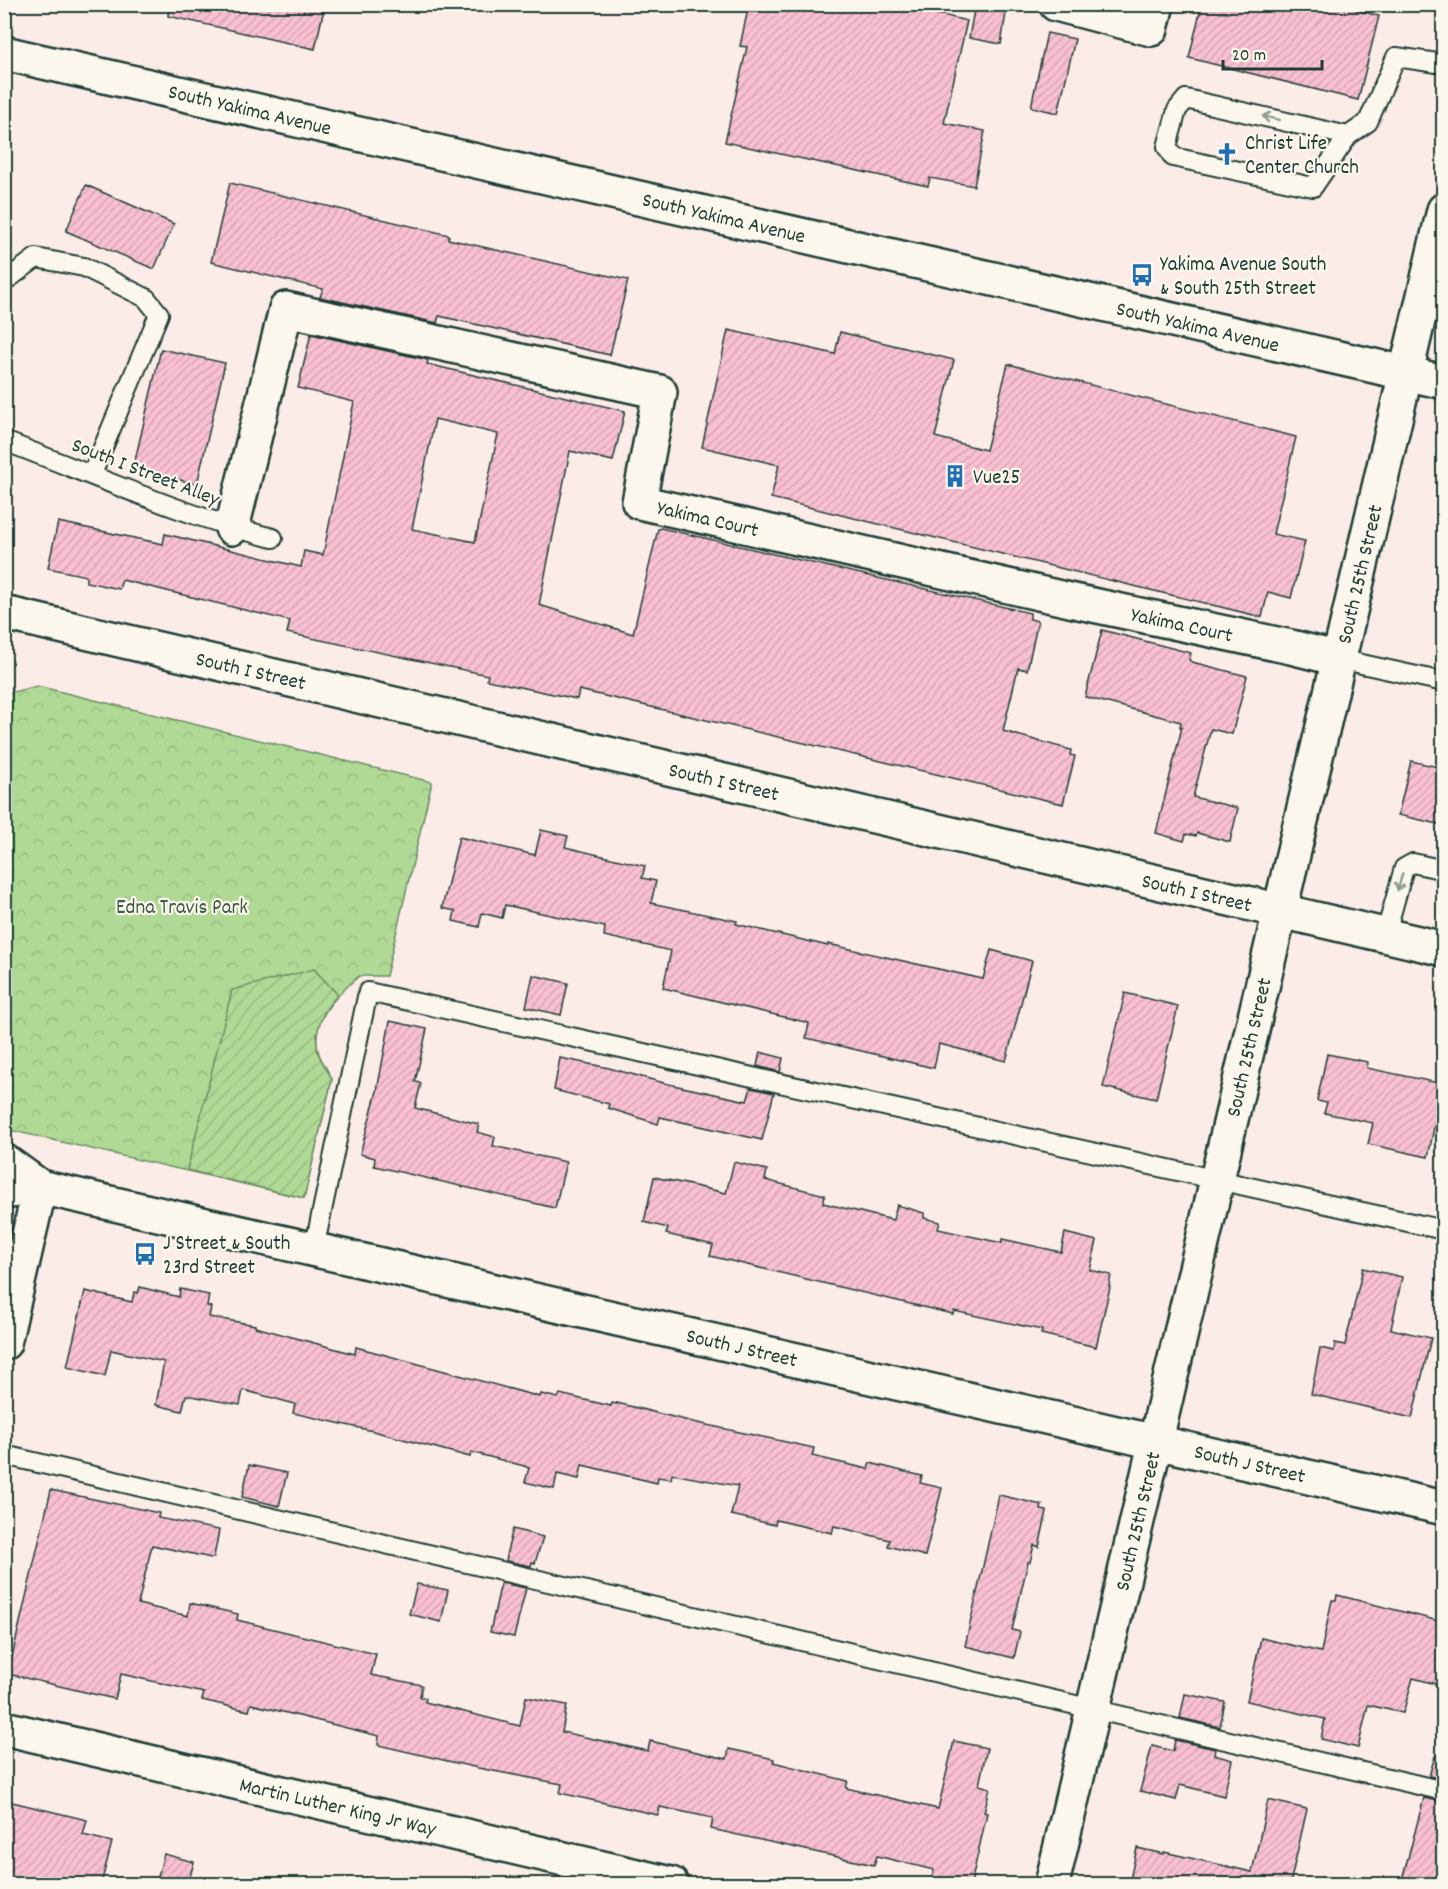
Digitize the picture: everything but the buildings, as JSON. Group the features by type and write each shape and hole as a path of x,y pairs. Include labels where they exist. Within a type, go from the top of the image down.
{"street":[{"path":"1071,6 1151,28 1157,4"},
{"name":"South Yakima Avenue","path":"4,53 1443,382"},
{"name":"South 25th Street","path":"1052,1884 1443,210"},
{"name":"Yakima Court","path":"232,528 286,309 660,392 639,502 1062,598 1291,646 1339,659"},
{"name":"South I Street","path":"4,613 1443,949"},
{"name":"South J Street","path":"4,1161 40,1187"},
{"path":"4,1343 40,1187"},
{"name":"South J Street","path":"4,1192 40,1187 1443,1508"},
{"name":"Martin Luther King Jr Way","path":"4,1728 672,1884"}],"lane":[{"path":"1348,136 1186,99 1177,110 1167,147 1173,157 1313,187 1348,136 1368,122 1396,57 1443,64"},
{"path":"4,282 36,258 84,267 146,298 159,314 92,474"},
{"name":"South I Street Alley","path":"4,441 92,474 175,509 232,528 273,538"},
{"path":"1339,659 1443,682"},
{"path":"1385,936 1404,868 1413,863 1443,870"},
{"path":"314,1249 368,992 1443,1230"},
{"path":"4,1455 1092,1711 1443,1791"}],"green space":[{"name":"Edna Travis Park","path":"37,686 432,782 386,976 359,976 334,1000 321,1020 317,1042 319,1054 332,1079 304,1198 5,1129 5,694"},
{"path":"314,969 338,995 328,1007 318,1029 318,1053 332,1079 304,1198 187,1170 232,990"}],"place":[{"name":"Christ Life Center Church","path":"1227,154"},
{"name":"Yakima Avenue South & South 25th Street","path":"1142,275"},
{"name":"Vue25","path":"955,476"},
{"name":"J Street & South 23rd Street","path":"145,1254"}]}
